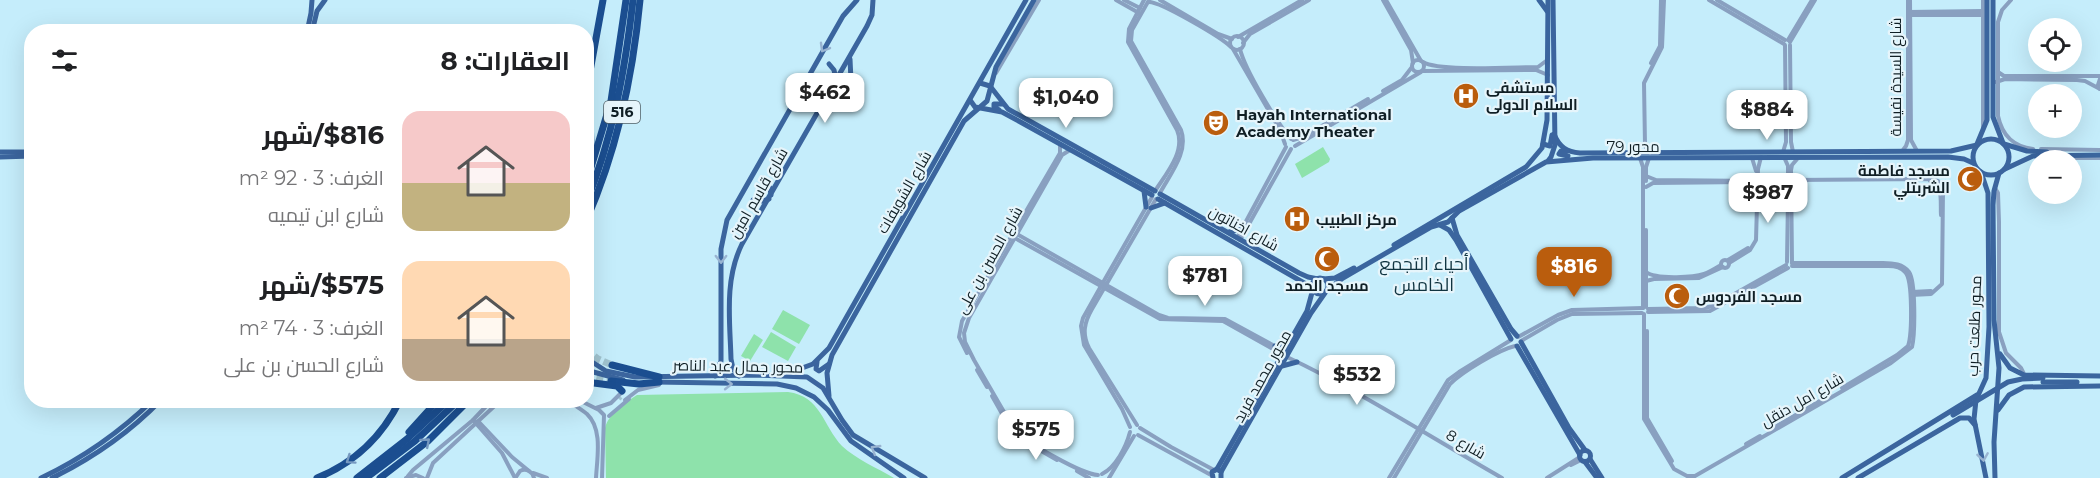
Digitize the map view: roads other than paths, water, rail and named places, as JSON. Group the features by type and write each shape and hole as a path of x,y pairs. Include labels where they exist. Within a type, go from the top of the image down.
{"highway":[{"name":"516","path":"594,53 603,0"},
{"name":"516","path":"594,160 616,72 626,0"},
{"name":"516","path":"594,181 617,106 633,0"},
{"name":"516","path":"594,200 609,160 626,92 640,0"},
{"name":"516","path":"594,155 599,145"},
{"path":"609,160 618,156"},
{"path":"609,373 659,380"},
{"path":"609,373 622,394"},
{"path":"622,394 659,380"},
{"path":"594,383 617,386 622,394"},
{"path":"317,478 347,463 364,449 382,431 395,408"},
{"path":"388,455 431,408"},
{"path":"357,478 388,455 440,408"},
{"path":"366,478 415,441 450,408"},
{"path":"380,478 428,441 461,408"},
{"path":"374,478 390,471"}],"main road":[{"path":"309,24 312,0"},
{"path":"314,24 317,11 325,0"},
{"name":"شارع قاسم امين","path":"715,376 721,361 721,249 726,220 843,16 857,0"},
{"name":"شارع قاسم امين","path":"740,376 733,369 731,361 730,277 740,249 870,21 873,0"},
{"name":"شارع الشويفات","path":"817,362 833,342 892,232 1026,0"},
{"name":"شارع الشويفات","path":"829,396 827,377 832,355 960,128 967,117 987,101 996,67 1034,0"},
{"path":"1539,0 1548,13"},
{"path":"1550,0 1547,120 1543,144 1550,145 1554,133"},
{"path":"1531,163 1542,157 1547,161 1554,149 1550,0"},
{"path":"1985,0 1990,110 2009,157 2007,166 2001,171"},
{"path":"1993,0 1996,83 1987,120 1972,155 1973,163 1981,172 1992,175 2028,158"},
{"path":"850,57 851,81"},
{"path":"820,86 836,83 834,70 830,64"},
{"path":"1983,69 1987,76"},
{"path":"984,74 988,77 994,76"},
{"path":"980,83 988,84 992,88"},
{"name":"شارع اخناتون","path":"992,88 1003,104 1023,118 1156,195 1307,277 1321,279"},
{"path":"970,100 979,108"},
{"path":"1002,112 994,105 1003,104"},
{"name":"شارع اخناتون","path":"979,108 1002,112 1144,191 1156,195 1165,203 1313,288"},
{"path":"1554,133 1560,145 1567,151"},
{"path":"1977,144 1990,138 2028,150"},
{"name":"محور 79","path":"1321,279 1338,277 1437,222 1447,224 1450,215 1531,163 1543,144"},
{"name":"محور 79","path":"1843,154 1961,150 1977,144"},
{"path":"1961,150 1964,153 1964,159"},
{"path":"2023,150 2021,156 2024,159"},
{"path":"1567,151 1559,154 1572,159"},
{"name":"محور 79","path":"1567,151 1640,155 1646,160 1697,155 1783,155"},
{"path":"0,152 24,152"},
{"path":"2082,152 2100,154"},
{"path":"2082,153 2100,154"},
{"name":"محور 79","path":"1707,155 1752,158 1796,154 1950,157 1973,163"},
{"name":"محور 79","path":"1450,215 1547,161 1640,155"},
{"path":"0,156 24,156"},
{"name":"محور طلعت حرب","path":"1995,475 1999,340 1996,320 1995,188 2001,171"},
{"name":"محور طلعت حرب","path":"1981,172 1987,188 1989,327 1986,378 1975,406 1975,425 1986,478"},
{"path":"753,200 762,201 770,198 770,188 764,181"},
{"path":"1987,188 1991,185 1995,188"},
{"path":"1144,191 1149,207 1165,203"},
{"path":"1450,215 1451,229 1475,280 1548,389 1585,450 1590,453 1586,461"},
{"path":"1437,222 1451,229 1597,478"},
{"name":"محور 79","path":"1326,291 1343,278 1437,222"},
{"path":"1227,232 1242,229"},
{"path":"1304,283 1308,280 1307,277"},
{"path":"1321,279 1327,284 1326,291 1316,293 1313,288 1314,282 1321,279"},
{"name":"محور محمد فريد","path":"1309,312 1313,288"},
{"name":"محور محمد فريد","path":"1217,475 1309,312 1326,291"},
{"path":"1275,346 1291,344 1297,360 1281,367"},
{"path":"1998,348 2008,365 2015,372 2024,375 2064,375 2100,380"},
{"name":"محور محمد فريد","path":"1217,475 1281,367 1285,354"},
{"path":"817,362 816,369 819,371 829,364"},
{"path":"783,375 817,362"},
{"path":"594,367 609,373"},
{"path":"594,367 609,373"},
{"name":"محور جمال عبد الناصر","path":"659,380 783,375 810,378 829,396 853,435 925,478"},
{"path":"2024,375 2022,382 2024,387"},
{"path":"1886,462 1895,453 2011,381 2022,378 2100,380"},
{"name":"محور جمال عبد الناصر","path":"659,380 777,384 796,388 824,405 850,441 902,477"},
{"path":"1995,417 2004,399 2024,387 2100,380"},
{"path":"1842,478 1979,394"},
{"path":"1959,407 1964,411 1964,417"},
{"path":"41,478 97,447 144,408"},
{"path":"52,478 86,460 111,443 152,408"},
{"path":"1883,452 1896,448 1954,416"},
{"path":"1858,478 1964,417 1970,419 1975,425"},
{"path":"1585,450 1586,461 1602,478"},
{"path":"902,477 905,471 904,466"},
{"path":"909,478 914,471"},
{"path":"1986,478 1995,475"}],"street":[{"path":"994,76 1039,0"},
{"path":"1116,0 1140,11"},
{"path":"1124,0 1140,11"},
{"path":"1160,0 1218,34 1232,39 1302,0"},
{"path":"1239,49 1250,34 1309,0"},
{"path":"1289,146 1286,141 1303,137 1425,68 1384,0"},
{"path":"1384,0 1411,50 1412,65 1416,72 1482,68"},
{"path":"1646,160 1644,83 1662,50 1663,0"},
{"path":"1709,0 1787,43"},
{"path":"1717,0 1787,43"},
{"path":"1789,256 1791,181 1790,165 1783,155 1788,146 1787,43 1814,0"},
{"name":"شارع السيدة نفيسة","path":"1901,152 1906,148 1909,140 1909,0"},
{"path":"2010,0 1995,22 1998,116 2002,131 2007,136 2022,147 2036,150"},
{"path":"1217,475 1138,427 1085,338 1086,320 1181,154 1184,141 1181,130 1132,45 1132,30 1147,1 1154,2 1224,40 1232,48 1289,146"},
{"path":"1281,12 1282,5"},
{"path":"1909,13 1984,16 1983,132"},
{"path":"1238,37 1244,43"},
{"path":"1232,39 1232,48"},
{"path":"1232,48 1239,49"},
{"path":"1239,49 1249,72 1292,140"},
{"path":"1239,239 1242,229 1289,146 1394,86 1404,78 1416,60 1438,68 1511,68 1538,67 1549,58"},
{"path":"1511,68 1536,70 1548,75"},
{"path":"1998,72 2004,75 2100,77 2098,85 2100,90"},
{"path":"1996,83 2005,79 2081,80 2100,90"},
{"path":"1239,239 1292,140"},
{"name":"شارع السيدة نفيسة","path":"1909,140 1917,152"},
{"path":"1059,144 1061,154 1071,150"},
{"path":"1640,155 1644,145"},
{"path":"1390,478 1453,381 1516,341 1567,316 1588,311 1645,311 1713,306 1789,265 1790,165 1796,154 1788,146"},
{"name":"شارع الحسن بن على","path":"1061,154 969,318 964,333 964,342 1016,431 1029,441 1088,474 1102,477"},
{"name":"شارع امل دنقل","path":"1640,155 1646,160"},
{"path":"1756,181 1761,157"},
{"path":"1722,266 1723,260 1729,261 1747,249 1754,241 1756,181 1752,158"},
{"name":"شارع امل دنقل","path":"1645,311 1646,160"},
{"name":"شارع امل دنقل","path":"1646,160 1644,419 1673,468 1680,474 1691,477 1700,474 1908,352 1913,341 1911,294 1907,274 1896,267 1789,265"},
{"path":"1646,176 1656,180 1756,181"},
{"path":"1646,187 1653,183 1756,181"},
{"path":"1791,181 1935,182 1940,193 1942,267 1940,281 1935,290 1911,294"},
{"path":"1149,207 1110,278 1096,294 1082,321 1082,338 1130,430 1217,475"},
{"path":"1016,237 1094,282 1114,289 1159,315 1168,318 1224,318 1275,346 1285,354"},
{"path":"1016,237 1104,285 1160,319 1223,321 1285,354"},
{"name":"شارع الحسن بن على","path":"1016,237 962,321 960,340 1014,433 1089,478"},
{"path":"1646,272 1652,276 1695,276 1722,266"},
{"path":"1646,281 1699,278 1722,266"},
{"path":"1110,278 1114,289"},
{"path":"1094,282 1096,294"},
{"path":"1999,340 2006,353 2021,368 2024,375"},
{"name":"شارع 8","path":"1285,354 1502,478"},
{"path":"587,414 596,407 613,402 622,394 633,393 668,382"},
{"path":"609,416 644,388"},
{"path":"596,407 611,406 622,394"},
{"path":"595,426 599,428 604,424 622,394"},
{"path":"596,407 602,412 604,424 602,478"},
{"path":"407,477 484,408"},
{"path":"407,477 416,475 425,478 433,463 493,408"},
{"path":"578,408 587,414 595,426 596,478"},
{"path":"474,419 534,478"},
{"path":"478,423 502,453 515,478 520,471 547,478"},
{"path":"1130,430 1138,427"},
{"path":"1102,477 1136,435 1138,427"},
{"path":"1102,477 1124,447 1130,430"},
{"path":"1547,478 1567,466 1586,461"}],"tunnel":[{"path":"594,356 612,365"},
{"path":"594,378 611,381"}],"place":[{"name":"مستشفى السلام الدولى","path":"1466,96"},
{"name":"Hayah International Academy Theater","path":"1216,123"},
{"name":"مسجد فاطمة الشربتلي","path":"1970,179"},
{"name":"مركز الطبيب","path":"1297,219"},
{"name":"مسجد الحمد","path":"1327,259"},
{"name":"مسجد الفردوس","path":"1677,296"}],"district":[{"name":"أحياء التجمع الخامس","path":"1424,274"}]}
